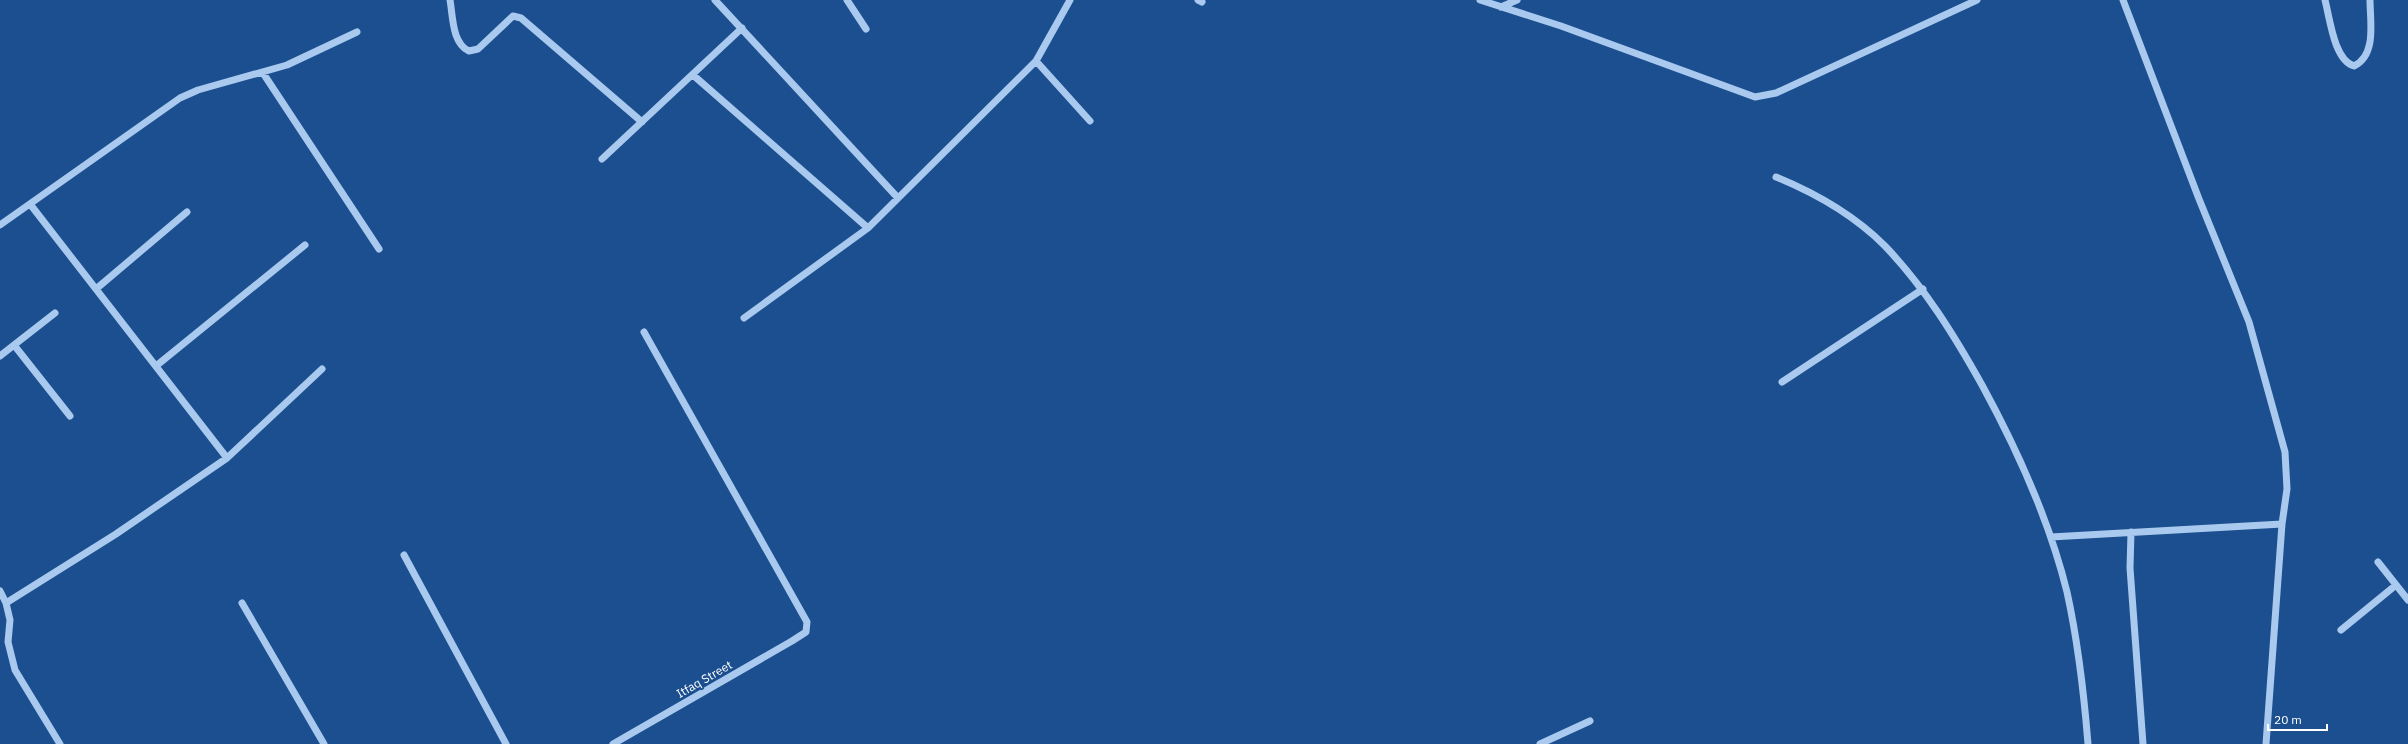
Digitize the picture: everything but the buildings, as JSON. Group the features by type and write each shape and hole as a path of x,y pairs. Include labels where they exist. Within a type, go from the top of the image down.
{"street":[{"path":"450,0 456,39 462,48 469,51 478,49 513,16 521,18 642,122"},
{"path":"715,0 898,198"},
{"path":"847,0 866,29"},
{"path":"744,318 868,228 1036,61 1070,0"},
{"path":"1480,0 1561,26 1755,97 1776,93 1977,0"},
{"path":"1501,7 1517,0"},
{"path":"2123,0 2199,199 2250,322 2285,452 2287,489 2282,524 2266,744"},
{"path":"2325,0 2340,55 2348,64 2354,66 2364,59 2369,48 2370,0"},
{"path":"602,159 742,28"},
{"path":"0,226 180,98 198,90 263,73 287,65 357,32"},
{"path":"1036,61 1090,121"},
{"path":"263,73 379,249"},
{"path":"693,75 868,228"},
{"path":"1776,177 1810,191 1852,220 1884,245 1923,290 1955,337 2007,430 2030,481 2051,537 2067,593 2075,635 2088,744"},
{"path":"30,204 227,458"},
{"path":"96,290 187,212"},
{"path":"156,366 305,245"},
{"path":"1782,382 1923,290"},
{"path":"0,356 55,313"},
{"name":"Itfaq Street","path":"613,744 806,632 807,622 644,332"},
{"path":"14,345 70,416"},
{"path":"6,603 116,534 227,458 322,368"},
{"path":"2051,537 2282,524"},
{"path":"2131,532 2130,568 2143,744"},
{"path":"404,555 506,744"},
{"path":"2378,562 2408,600"},
{"path":"2341,630 2396,585"},
{"path":"0,591 6,603 10,620 8,642 15,670 60,744"},
{"path":"242,603 324,744"},
{"path":"1540,744 1590,721"}]}
